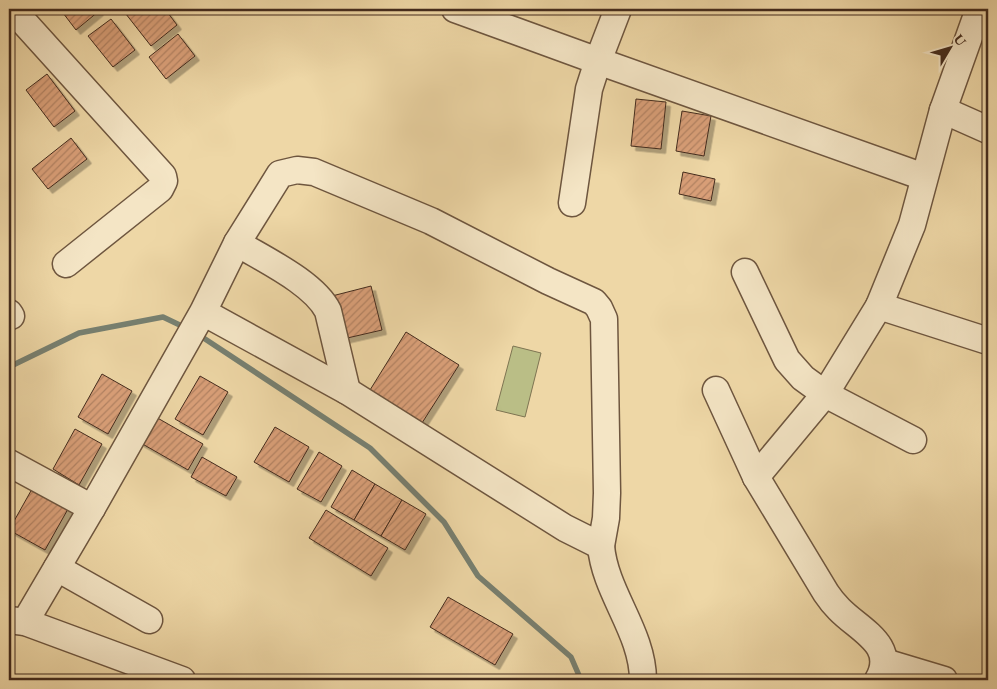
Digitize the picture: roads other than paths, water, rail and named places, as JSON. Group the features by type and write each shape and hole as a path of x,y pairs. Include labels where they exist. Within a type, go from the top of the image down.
{"street":[{"path":"12,9 163,176 164,181 160,189 66,264"},
{"path":"455,9 924,177"},
{"path":"572,203 589,89 618,9"},
{"path":"756,477 825,394 879,306 912,225 943,110 980,9"},
{"path":"943,110 988,130"},
{"path":"182,680 17,621 58,568 203,312 237,243 280,174 297,170 314,172 431,221 548,281 594,302 600,308 604,319 607,493 606,518 601,546 605,570 630,626 641,657 643,680"},
{"path":"237,243 296,279 316,293 324,302 328,311 347,391"},
{"path":"745,272 787,360 803,378 825,394 913,440"},
{"path":"879,306 988,340"},
{"path":"203,312 347,391 565,528 601,546"},
{"path":"716,390 756,477 826,593 838,609 879,646 882,651 881,671 944,680"},
{"path":"9,463 92,508"},
{"path":"58,568 150,620"}],"waterway":[{"path":"9,367 79,333 163,317 186,328"},
{"path":"199,335 370,448 444,522 478,576 571,657 581,680"}]}
